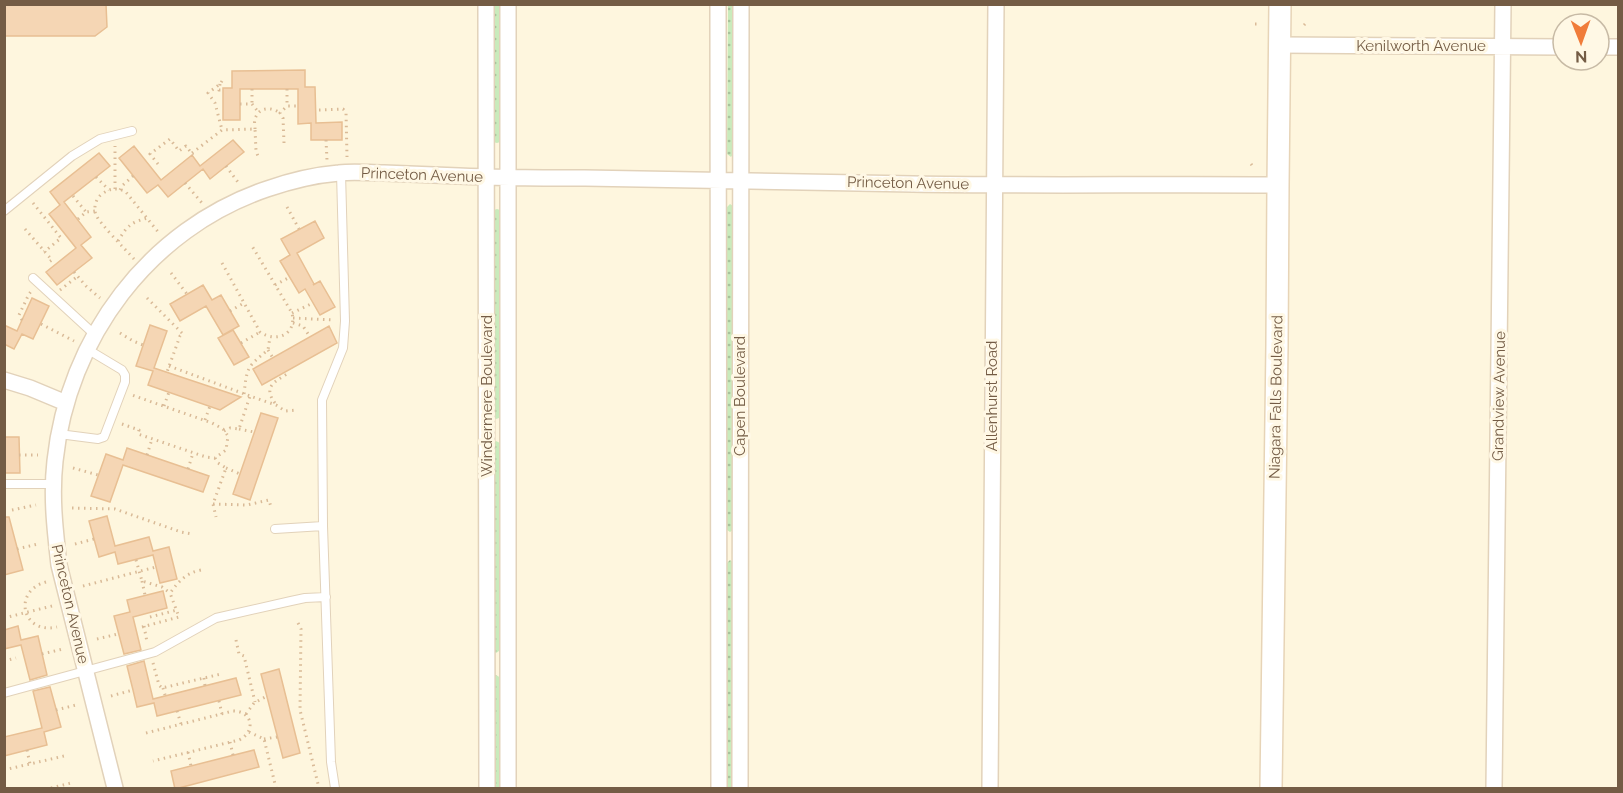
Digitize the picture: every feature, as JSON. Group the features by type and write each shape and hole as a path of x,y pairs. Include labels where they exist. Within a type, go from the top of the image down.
{"main road":[{"name":"Niagara Falls Boulevard","path":"1271,789 1280,4"}],"street":[{"name":"Windermere Boulevard","path":"486,4 487,789"},
{"name":"Windermere Boulevard","path":"508,4 508,789"},
{"name":"Capen Boulevard","path":"718,4 719,789"},
{"name":"Capen Boulevard","path":"740,789 741,4"},
{"name":"Allenhurst Road","path":"990,789 996,4"},
{"name":"Grandview Avenue","path":"1494,789 1503,4"},
{"name":"Kenilworth Avenue","path":"1280,45 1551,47"},
{"name":"Princeton Avenue","path":"115,789 59,565 55,531 54,484 59,434 81,345 94,334 133,278 156,255 181,234 236,201 297,180 341,172 486,177 994,184 1278,185"},
{"path":"4,380 66,403"}],"lane":[{"path":"4,211 72,156 100,139 132,131"},
{"path":"335,789 331,762 323,526 322,400 343,348 345,321 341,172"},
{"path":"33,278 94,334"},
{"path":"59,434 98,439 104,437 125,382 122,370 81,345"},
{"path":"487,431 508,432"},
{"path":"4,484 54,484"},
{"path":"275,529 323,526"},
{"path":"718,548 740,548"},
{"path":"4,693 155,652 216,618 305,598 326,597"},
{"path":"487,662 508,662"}],"path":[{"path":"1255,24 1261,24"},
{"path":"222,130 215,103 208,93 221,83 219,90 223,90"},
{"path":"252,89 252,104 259,113"},
{"path":"280,113 287,106 287,89"},
{"path":"240,104 252,104"},
{"path":"287,106 298,106"},
{"path":"258,156 255,119 263,110 270,108 280,113 283,118 284,142"},
{"path":"319,110 344,109 346,112 347,158"},
{"path":"158,164 150,154 170,139 179,151 186,146 193,154 222,130 255,129"},
{"path":"326,140 327,160"},
{"path":"115,146 115,189"},
{"path":"226,166 240,185"},
{"path":"120,190 133,176"},
{"path":"96,177 109,190"},
{"path":"185,183 203,204"},
{"path":"134,259 99,219 95,211 99,196 115,189 128,193 160,234"},
{"path":"73,196 86,212"},
{"path":"33,203 61,238 44,252"},
{"path":"287,207 299,230"},
{"path":"78,219 86,212 95,211"},
{"path":"118,241 130,224 148,218"},
{"path":"25,229 52,260 50,262"},
{"path":"222,263 260,332 276,338 284,335 290,330 293,316 252,246"},
{"path":"74,272 100,298"},
{"path":"171,273 187,294"},
{"path":"59,291 78,276"},
{"path":"275,285 290,278"},
{"path":"22,320 19,315 33,289"},
{"path":"147,298 183,334 180,336 167,372"},
{"path":"230,311 244,303"},
{"path":"293,316 313,303"},
{"path":"293,316 339,320"},
{"path":"293,323 303,326 310,337"},
{"path":"41,324 81,345"},
{"path":"241,343 260,332"},
{"path":"120,333 144,345"},
{"path":"244,394 247,370 268,350 270,337"},
{"path":"268,350 273,358"},
{"path":"169,366 276,405 285,411 297,410"},
{"path":"276,405 272,398 271,386 273,382 288,374"},
{"path":"164,406 169,392"},
{"path":"122,424 139,430 138,434 206,458 214,458 226,450 228,436 223,429 205,420 132,395"},
{"path":"239,429 250,396"},
{"path":"205,420 210,406"},
{"path":"224,431 230,428 254,432"},
{"path":"147,455 152,439"},
{"path":"188,469 193,453"},
{"path":"20,455 38,455"},
{"path":"214,458 226,468 240,474"},
{"path":"73,468 99,475"},
{"path":"216,517 213,504 226,468"},
{"path":"213,504 247,505 269,500 271,507"},
{"path":"12,510 36,505"},
{"path":"72,508 115,509 192,534"},
{"path":"75,544 94,538"},
{"path":"17,549 38,544"},
{"path":"136,560 145,595"},
{"path":"83,586 156,567"},
{"path":"170,593 186,575 201,570"},
{"path":"142,581 162,587 170,593 179,617 143,627 148,645"},
{"path":"46,582 34,586 28,593 25,601 27,612 37,626 44,629 57,627"},
{"path":"4,618 52,606"},
{"path":"150,617 177,610"},
{"path":"298,623 301,629 300,710 318,784"},
{"path":"97,639 118,634"},
{"path":"236,640 239,654 244,656 255,702"},
{"path":"42,654 63,649"},
{"path":"4,661 16,658"},
{"path":"153,661 159,686 163,688 165,695"},
{"path":"163,688 221,674"},
{"path":"204,678 205,686"},
{"path":"111,696 133,690"},
{"path":"246,714 255,702 267,696"},
{"path":"219,701 222,714"},
{"path":"56,710 76,705"},
{"path":"177,711 181,724"},
{"path":"146,733 241,711 250,720 249,732 245,737 153,761"},
{"path":"249,732 264,739 278,737"},
{"path":"264,739 276,789"},
{"path":"230,742 233,755"},
{"path":"27,750 30,764"},
{"path":"188,752 191,766"},
{"path":"4,770 64,756"},
{"path":"51,789 72,783"}],"green space":[{"path":"734,4 733,154 731,157 727,154 728,5"},
{"path":"492,5 502,5 502,138 497,143 493,142"},
{"path":"730,204 733,206 733,530 730,532 727,530 727,207"},
{"path":"497,209 502,214 501,415 496,419 493,418 494,210"},
{"path":"496,441 501,446 501,648 496,653 493,651 493,443"},
{"path":"730,560 733,562 733,788 727,788 727,563"},
{"path":"494,676 501,678 501,788 491,788"}],"building":[{"path":"4,4 106,4 107,27 95,36 4,36"},
{"path":"305,70 305,87 315,87 316,123 342,122 342,140 311,140 311,123 298,124 298,89 240,89 240,120 223,120 223,88 232,88 232,71"},
{"path":"233,140 244,152 210,179 203,169 168,197 158,185 147,193 119,158 134,146 161,180 192,155 200,166"},
{"path":"99,153 110,166 64,202 91,237 81,245 92,258 57,285 46,272 76,248 49,214 60,205 50,192"},
{"path":"315,221 324,238 297,253 313,285 320,281 335,307 320,315 305,289 299,293 280,261 290,255 281,239"},
{"path":"203,285 212,300 221,295 239,326 223,335 206,306 180,321 170,304"},
{"path":"32,298 49,306 33,339 22,334 14,349 4,344 4,325 17,331"},
{"path":"150,325 167,331 154,368 241,397 220,410 148,385 153,371 136,366"},
{"path":"329,326 337,343 262,385 253,369"},
{"path":"233,330 249,357 234,365 218,338"},
{"path":"261,413 278,418 250,500 233,494"},
{"path":"4,437 19,437 20,473 4,473"},
{"path":"127,448 209,476 203,492 123,465 110,502 91,496 106,454 123,460"},
{"path":"107,516 115,546 149,537 153,551 169,547 177,579 160,583 153,555 118,564 115,552 99,557 89,521"},
{"path":"4,517 9,517 23,570 4,575"},
{"path":"163,591 167,608 133,617 141,650 124,654 114,616 130,612 127,600"},
{"path":"18,626 21,640 38,636 47,675 30,680 21,645 4,649 4,630"},
{"path":"144,661 153,699 236,678 241,695 157,716 154,703 137,707 127,666"},
{"path":"279,669 300,753 283,758 261,674"},
{"path":"50,687 61,727 44,732 47,745 4,756 4,737 42,728 33,691"},
{"path":"254,750 259,767 175,789 171,771"}]}
